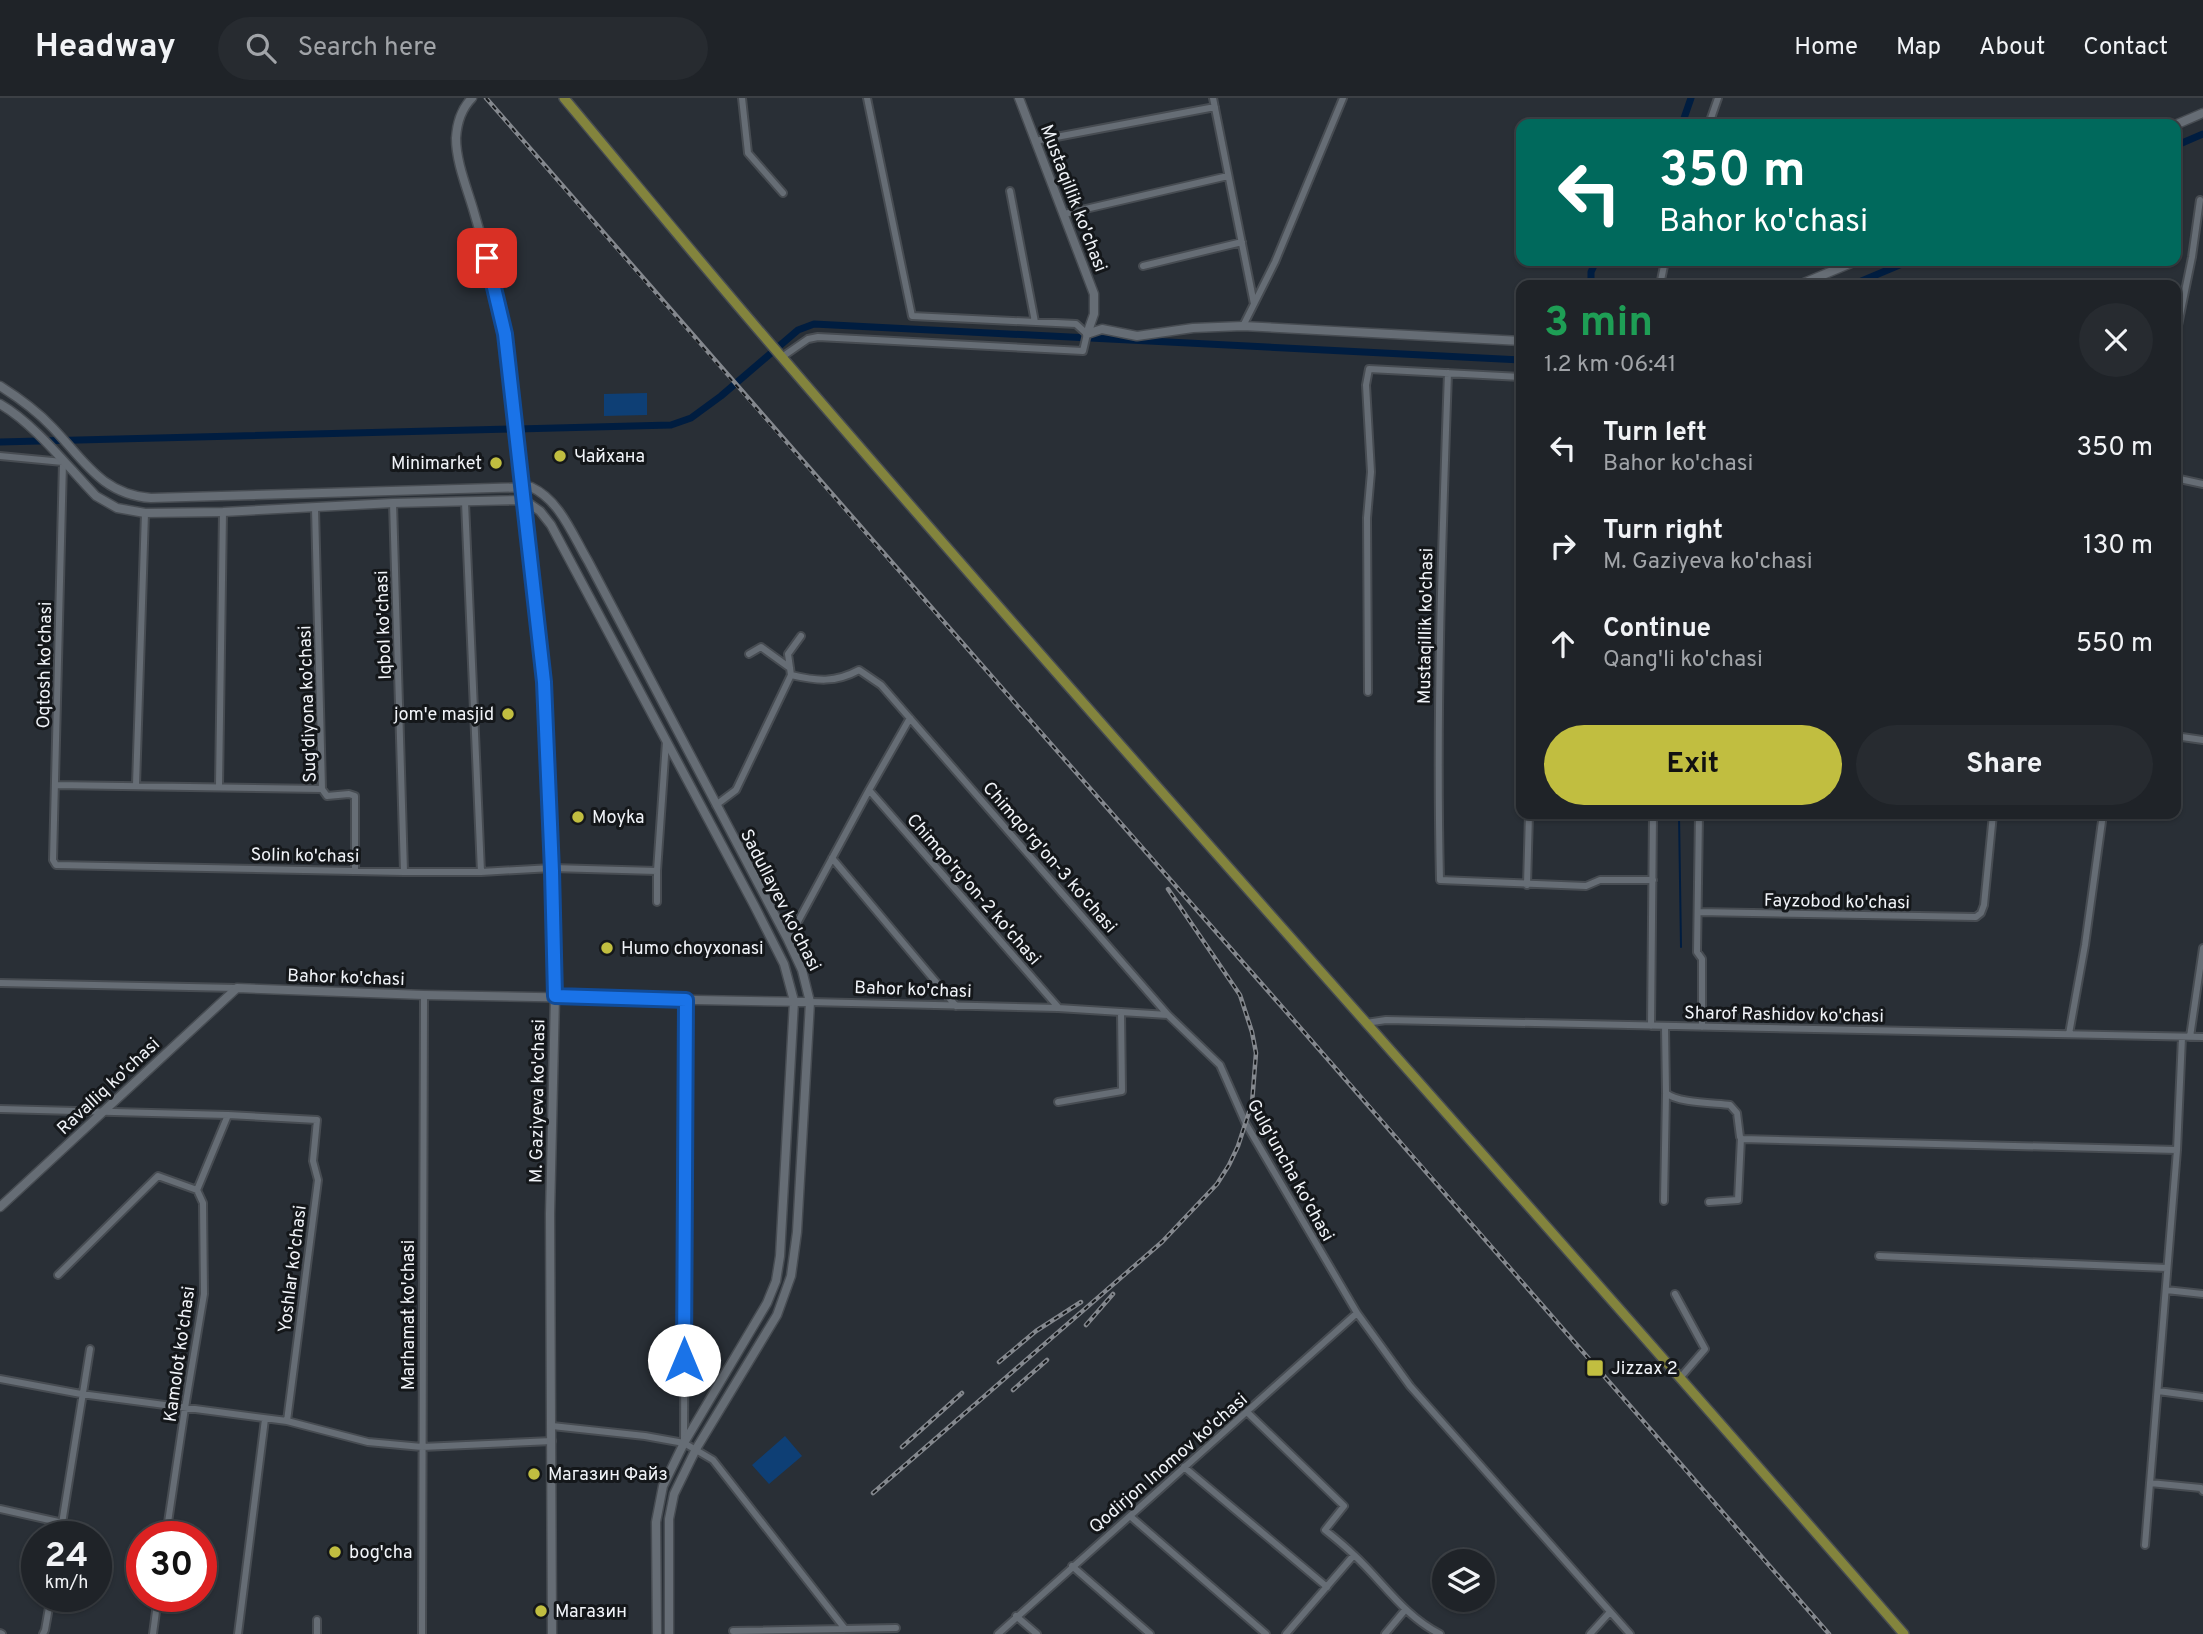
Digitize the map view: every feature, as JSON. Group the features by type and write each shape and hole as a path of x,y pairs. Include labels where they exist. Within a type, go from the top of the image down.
{"main road":[{"name":"M. Gaziyeva ko'chasi","path":"472,98 459,119 457,150 505,334 544,682 555,996 550,1214 552,1634"},
{"path":"564,98 782,357 1904,1634"},
{"name":"Mustaqillik ko'chasi","path":"1018,98 1094,294 1094,314 1087,334"},
{"path":"2181,122 2203,113"},
{"path":"1811,280 1844,266"},
{"path":"1087,334 1102,329 1137,335 1193,328 1243,326 1516,341"},
{"path":"0,386 35,410 110,486 130,495 144,497 522,486"},
{"path":"0,404 33,429 102,500 117,508 145,513 223,512 393,503 524,500 540,511 551,525 666,740 779,953 789,976 794,1001 780,1256 776,1281 755,1325 667,1475 657,1510 657,1634"},
{"name":"Sadullayev ko'chasi","path":"522,486 539,491 556,507 588,561 788,940 802,970 810,1002 797,1232 791,1276 771,1325 678,1483 671,1506 668,1543 669,1634"},
{"name":"Bahor ko'chasi","path":"237,988 424,995 810,1002"},
{"name":"Ravalliq ko'chasi","path":"0,1207 237,988"}],"street":[{"path":"742,98 748,153 783,193"},
{"path":"867,98 912,316 1076,324 1087,334"},
{"path":"1213,98 1254,304"},
{"path":"1243,326 1275,262 1343,98"},
{"path":"1711,119 1718,98"},
{"path":"1035,141 1214,107"},
{"path":"1064,214 1228,176"},
{"path":"1010,191 1035,321"},
{"path":"2181,311 2200,200"},
{"path":"1143,266 1241,242"},
{"name":"Mustaqillik ko'chasi","path":"782,357 808,339 818,337 1083,351 1087,334"},
{"path":"1368,692 1367,518 1371,472 1366,385 1369,369 1516,377"},
{"name":"Mustaqillik ko'chasi","path":"1448,373 1438,793 1440,880 1527,885"},
{"path":"0,456 63,461"},
{"name":"Oqtosh ko'chasi","path":"58,865 53,860 63,461"},
{"path":"2181,479 2203,484"},
{"path":"465,502 481,872"},
{"name":"Iqbol ko'chasi","path":"393,503 404,872"},
{"name":"Sug'diyona ko'chasi","path":"315,508 323,789 327,796 355,796 355,870"},
{"path":"219,786 223,512"},
{"path":"136,785 145,513"},
{"path":"716,805 736,790 790,671 788,654 801,636"},
{"path":"749,654 761,647 790,671"},
{"name":"Chimqo'rg'on-3 ko'chasi","path":"790,671 818,681 847,677 859,670 881,685 1168,1015"},
{"path":"788,940 911,718"},
{"path":"2181,737 2203,740"},
{"path":"656,902 666,740"},
{"path":"55,785 323,789"},
{"name":"Chimqo'rg'on-2 ko'chasi","path":"869,790 1058,1007"},
{"path":"1529,819 1527,885 1586,886 1600,880 1653,880"},
{"path":"1651,1026 1653,819"},
{"path":"1699,819 1697,952 1702,959 1702,1027"},
{"name":"Fayzobod ko'chasi","path":"1698,912 1976,917 1984,905 1993,819"},
{"path":"2069,1034 2103,819"},
{"path":"832,858 956,1006"},
{"name":"Solin ko'chasi","path":"58,865 404,872 552,868 657,871"},
{"path":"2145,1545 2186,1037 2203,948"},
{"path":"0,983 237,988"},
{"name":"Marhamat ko'chasi","path":"422,1634 424,995"},
{"path":"684,1443 686,1000"},
{"name":"Bahor ko'chasi","path":"810,1002 1058,1007 1168,1015"},
{"path":"1058,1102 1122,1091 1121,1012"},
{"name":"Gulg'uncha ko'chasi","path":"1168,1015 1220,1065 1246,1124 1357,1313 1410,1386 1630,1634"},
{"name":"Sharof Rashidov ko'chasi","path":"1366,1023 1386,1020 2203,1037"},
{"path":"1664,1201 1667,1093 1665,1026"},
{"path":"1667,1093 1669,1097 1678,1099 1730,1105 1737,1113 1741,1138 1738,1200 1709,1202"},
{"path":"0,1109 228,1115 197,1190 158,1176 58,1275"},
{"name":"Yoshlar ko'chasi","path":"228,1115 317,1120 313,1161 318,1180 287,1421"},
{"path":"1741,1138 2177,1150"},
{"name":"Kamolot ko'chasi","path":"168,1521 204,1294 203,1203 197,1190"},
{"path":"1879,1256 2167,1268"},
{"path":"2166,1290 2203,1294"},
{"path":"1675,1294 1705,1349 1680,1377"},
{"name":"Qodirjon Inomov ko'chasi","path":"998,1634 1357,1313"},
{"path":"63,1521 90,1349"},
{"path":"0,1379 81,1394 287,1421 368,1442 422,1447 552,1441"},
{"path":"2158,1391 2203,1397"},
{"path":"1247,1412 1344,1506 1325,1530 1354,1555 1405,1610 1427,1628 1440,1634"},
{"path":"237,1634 265,1419"},
{"path":"552,1426 684,1443 712,1460 845,1629"},
{"path":"1184,1467 1327,1587"},
{"path":"2150,1483 2203,1490"},
{"path":"0,1509 58,1521"},
{"path":"1130,1516 1266,1634"},
{"path":"1286,1634 1354,1555"},
{"path":"1072,1566 1150,1634"},
{"path":"1385,1634 1405,1610"},
{"path":"43,1634 48,1612"},
{"path":"153,1634 156,1612"},
{"path":"1590,1634 1610,1612"},
{"path":"1016,1616 1037,1634"},
{"path":"317,1620 317,1634"},
{"path":"733,1631 896,1628"}],"shaded area":[{"path":"647,393 647,415 604,416 604,394"},
{"path":"785,1436 802,1456 769,1484 752,1465"}],"waterway":[{"path":"1684,119 1691,98"},
{"path":"2181,143 2203,134"},
{"path":"1591,280 1594,266"},
{"path":"1864,280 1897,266"},
{"path":"0,442 671,425 691,418 798,330 814,324 1516,360"},
{"path":"1679,819 1681,947"}],"railway":[{"path":"486,98 1829,1634"},
{"path":"873,1493 1162,1242 1217,1184 1229,1165 1252,1103 1256,1053 1252,1032 1240,995 1168,889"},
{"path":"1086,1325 1113,1294"},
{"path":"999,1362 1036,1331 1081,1302"},
{"path":"1013,1390 1047,1360"},
{"path":"902,1447 962,1393"}],"place":[{"name":"Чайхана","path":"560,456"},
{"name":"Minimarket","path":"496,463"},
{"name":"jom'e masjid","path":"508,714"},
{"name":"Moyka","path":"578,817"},
{"name":"Humo choyxonasi","path":"607,948"},
{"name":"Jizzax 2","path":"1595,1368"},
{"name":"Магазин Файз","path":"534,1474"},
{"name":"bog'cha","path":"335,1552"},
{"name":"Магазин","path":"541,1611"}],"route":[{"path":"487,258 505,334 544,682 555,996 686,1000 684,1360"}]}
